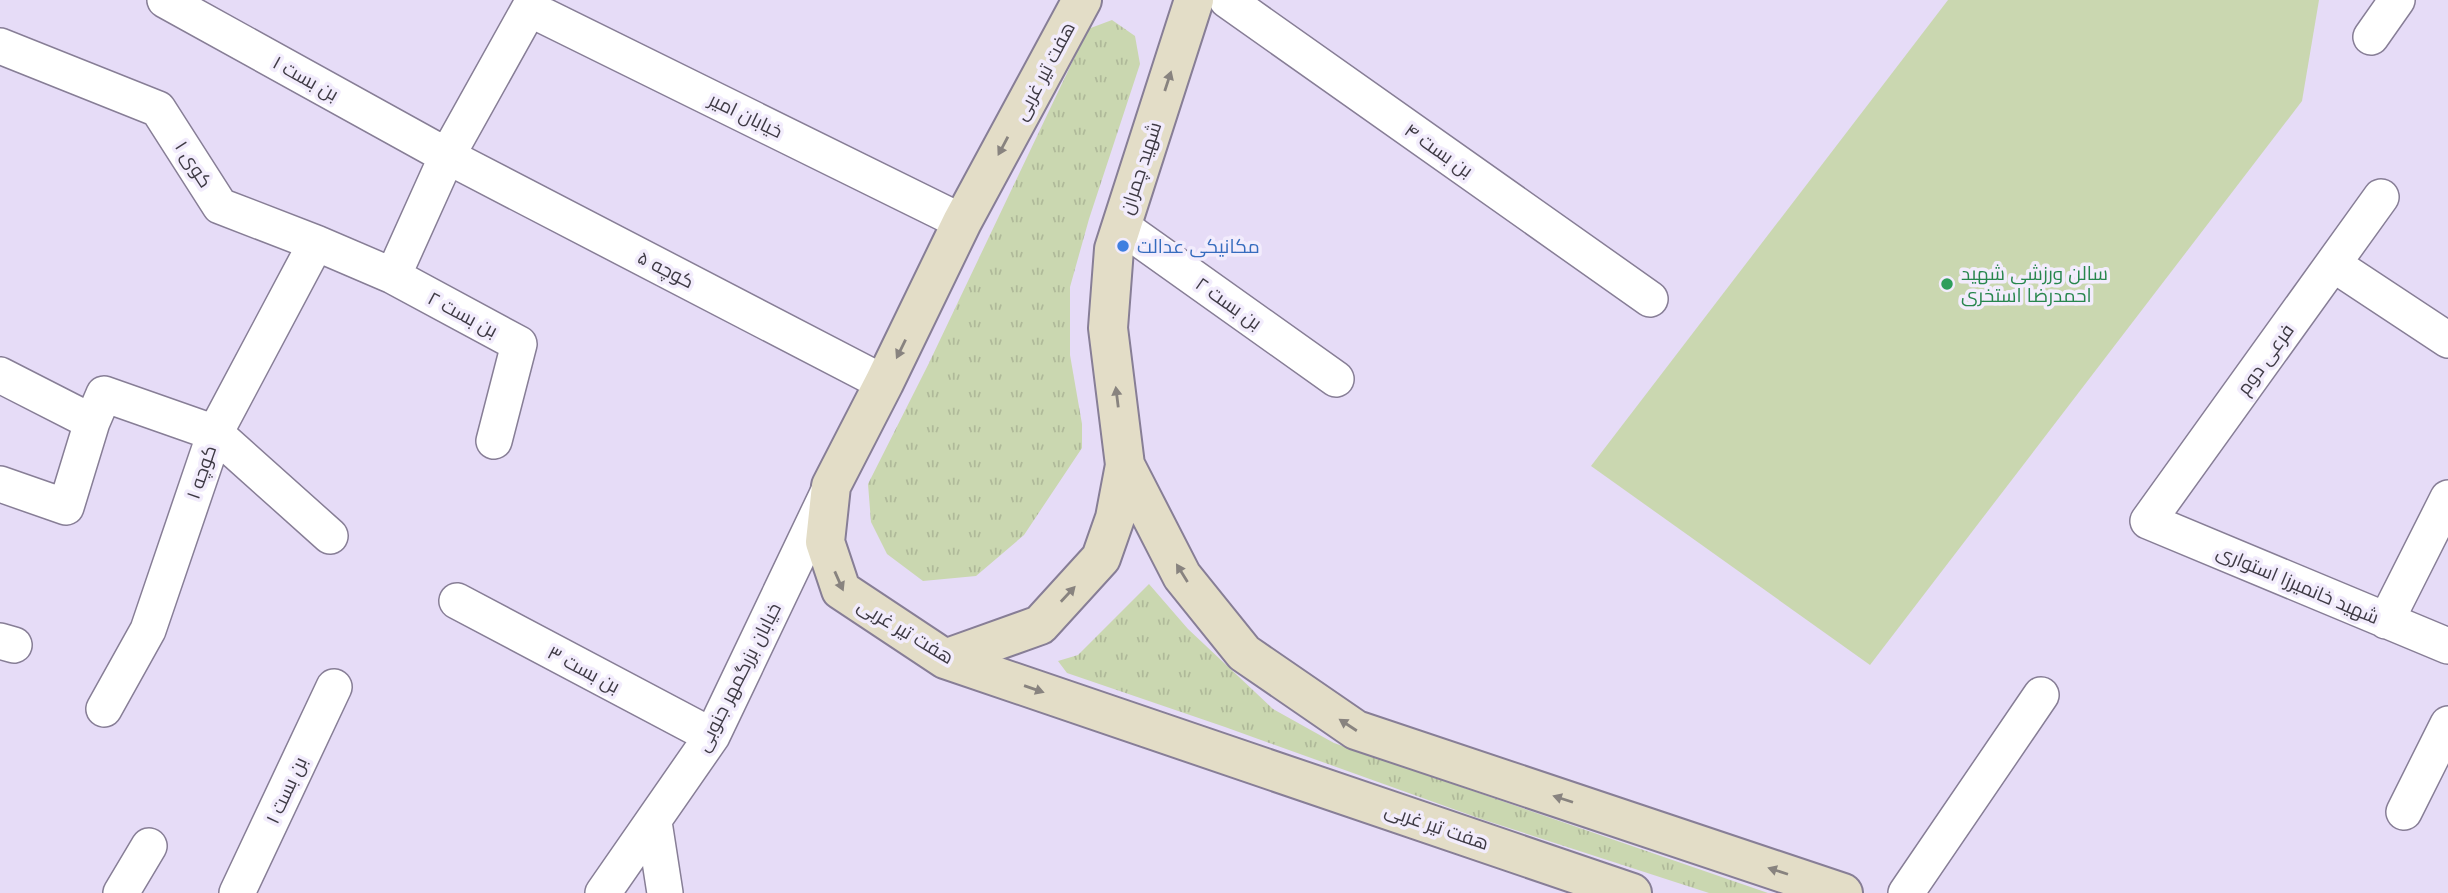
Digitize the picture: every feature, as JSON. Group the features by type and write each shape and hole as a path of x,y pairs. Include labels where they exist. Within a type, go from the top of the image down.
{"main road":[{"name":"هفت تیر غربی","path":"1082,0 962,222 831,486 825,542 841,590 945,659 1632,893"},
{"name":"شهید چمران","path":"1125,465 1108,328 1114,250 1194,0"},
{"path":"945,659 1040,625 1101,558 1115,518 1125,465"},
{"path":"1125,465 1182,576 1244,653 1356,730 1843,893"}],"street":[{"name":"بن بست ۱","path":"165,0 447,156"},
{"name":"بن بست ۴","path":"1227,0 1650,299"},
{"path":"2371,37 2397,0"},
{"path":"393,276 447,156 532,4"},
{"name":"خیابان امیر","path":"532,4 962,222"},
{"name":"کوی ۱","path":"0,46 158,109 220,206 393,276"},
{"name":"کوچه ۵","path":"447,156 884,383"},
{"name":"فرعی دوم","path":"2148,521 2381,197"},
{"name":"بن بست ۲","path":"1121,226 1336,379"},
{"name":"کوچه ۱","path":"104,709 148,631 215,433 316,243"},
{"path":"2333,264 2448,340"},
{"name":"بن بست ۲","path":"393,276 519,344 494,441"},
{"path":"0,375 98,408 215,433 330,536"},
{"path":"0,484 66,507 98,408"},
{"name":"خیابان بزرگمهر جنوبی","path":"603,893 712,736 831,486"},
{"path":"2386,621 2448,498"},
{"name":"شهید خانمیرزا استواری","path":"2148,521 2448,646"},
{"name":"بن بست ۳","path":"457,601 712,736"},
{"name":"بن بست ۱","path":"237,893 334,687"},
{"path":"1906,893 2041,695"},
{"path":"2404,812 2448,724"},
{"path":"654,822 664,893"},
{"path":"121,893 149,846"}],"green space":[{"name":"سالن ورزشی شهید احمدرضا استخری","path":"1948,0 2319,0 2302,101 1870,665 1591,466"},
{"path":"1112,20 1135,36 1140,64 1089,219 1070,287 1070,355 1082,424 1082,448 1024,535 976,576 923,581 887,554 871,522 868,484 929,363 1088,29"},
{"path":"1149,584 1188,629 1273,709 1334,743 1768,893 1709,893 1481,819 1067,673 1058,661 1078,655"}],"place":[{"name":"مکانیکی عدالت","path":"1123,246"},
{"name":"سالن ورزشی شهید احمدرضا استخری","path":"1947,284"}]}
